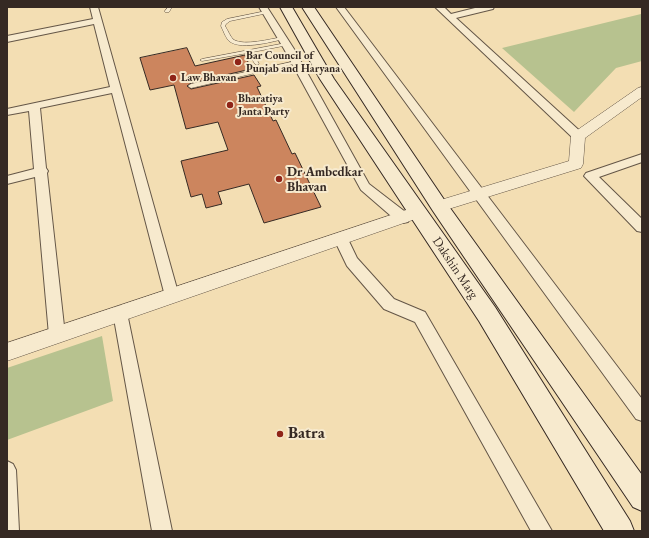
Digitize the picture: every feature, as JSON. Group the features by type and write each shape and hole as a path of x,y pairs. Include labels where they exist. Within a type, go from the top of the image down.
{"main road":[{"name":"Dakshin Marg","path":"286,7 327,79 411,215 487,314 620,531"},
{"name":"Dakshin Marg","path":"308,7 439,206 642,498"}],"street":[{"path":"94,7 172,296"},
{"path":"340,7 642,413"},
{"path":"439,7 578,136"},
{"path":"449,17 490,7"},
{"path":"264,10 296,62 364,187 411,215"},
{"path":"7,38 97,21"},
{"path":"7,112 116,88"},
{"path":"578,136 642,90"},
{"path":"34,106 42,171 57,335"},
{"path":"576,164 578,136"},
{"path":"590,176 642,158"},
{"path":"439,206 576,164"},
{"path":"576,164 642,227"},
{"path":"7,180 42,171"},
{"path":"7,352 411,215"},
{"path":"341,239 352,262 389,304 420,317 542,531"},
{"path":"120,313 162,531"},
{"path":"7,470 10,531"}],"lane":[{"path":"264,10 229,20 224,23 230,40 244,44 284,41"},
{"path":"202,60 250,51 284,41"},
{"path":"250,51 257,64"},
{"path":"191,86 296,62"}],"green space":[{"path":"641,14 642,61 616,68 574,112 502,48"},
{"path":"102,336 113,401 7,440 7,368"}],"building":[{"path":"187,48 195,66 245,55 251,69 191,83 187,86 191,89 254,75 261,86 257,87 273,121 276,120 292,154 295,153 321,207 264,223 249,184 218,192 222,204 206,208 202,194 191,197 181,161 228,150 218,122 186,129 174,85 150,90 140,58"}],"place":[{"name":"Bar Council of Punjab and Haryana","path":"238,62"},
{"name":"Law Bhavan","path":"173,78"},
{"name":"Bharatiya Janta Party","path":"230,105"},
{"name":"Dr Ambedkar Bhavan","path":"279,179"},
{"name":"Batra","path":"280,434"}]}
